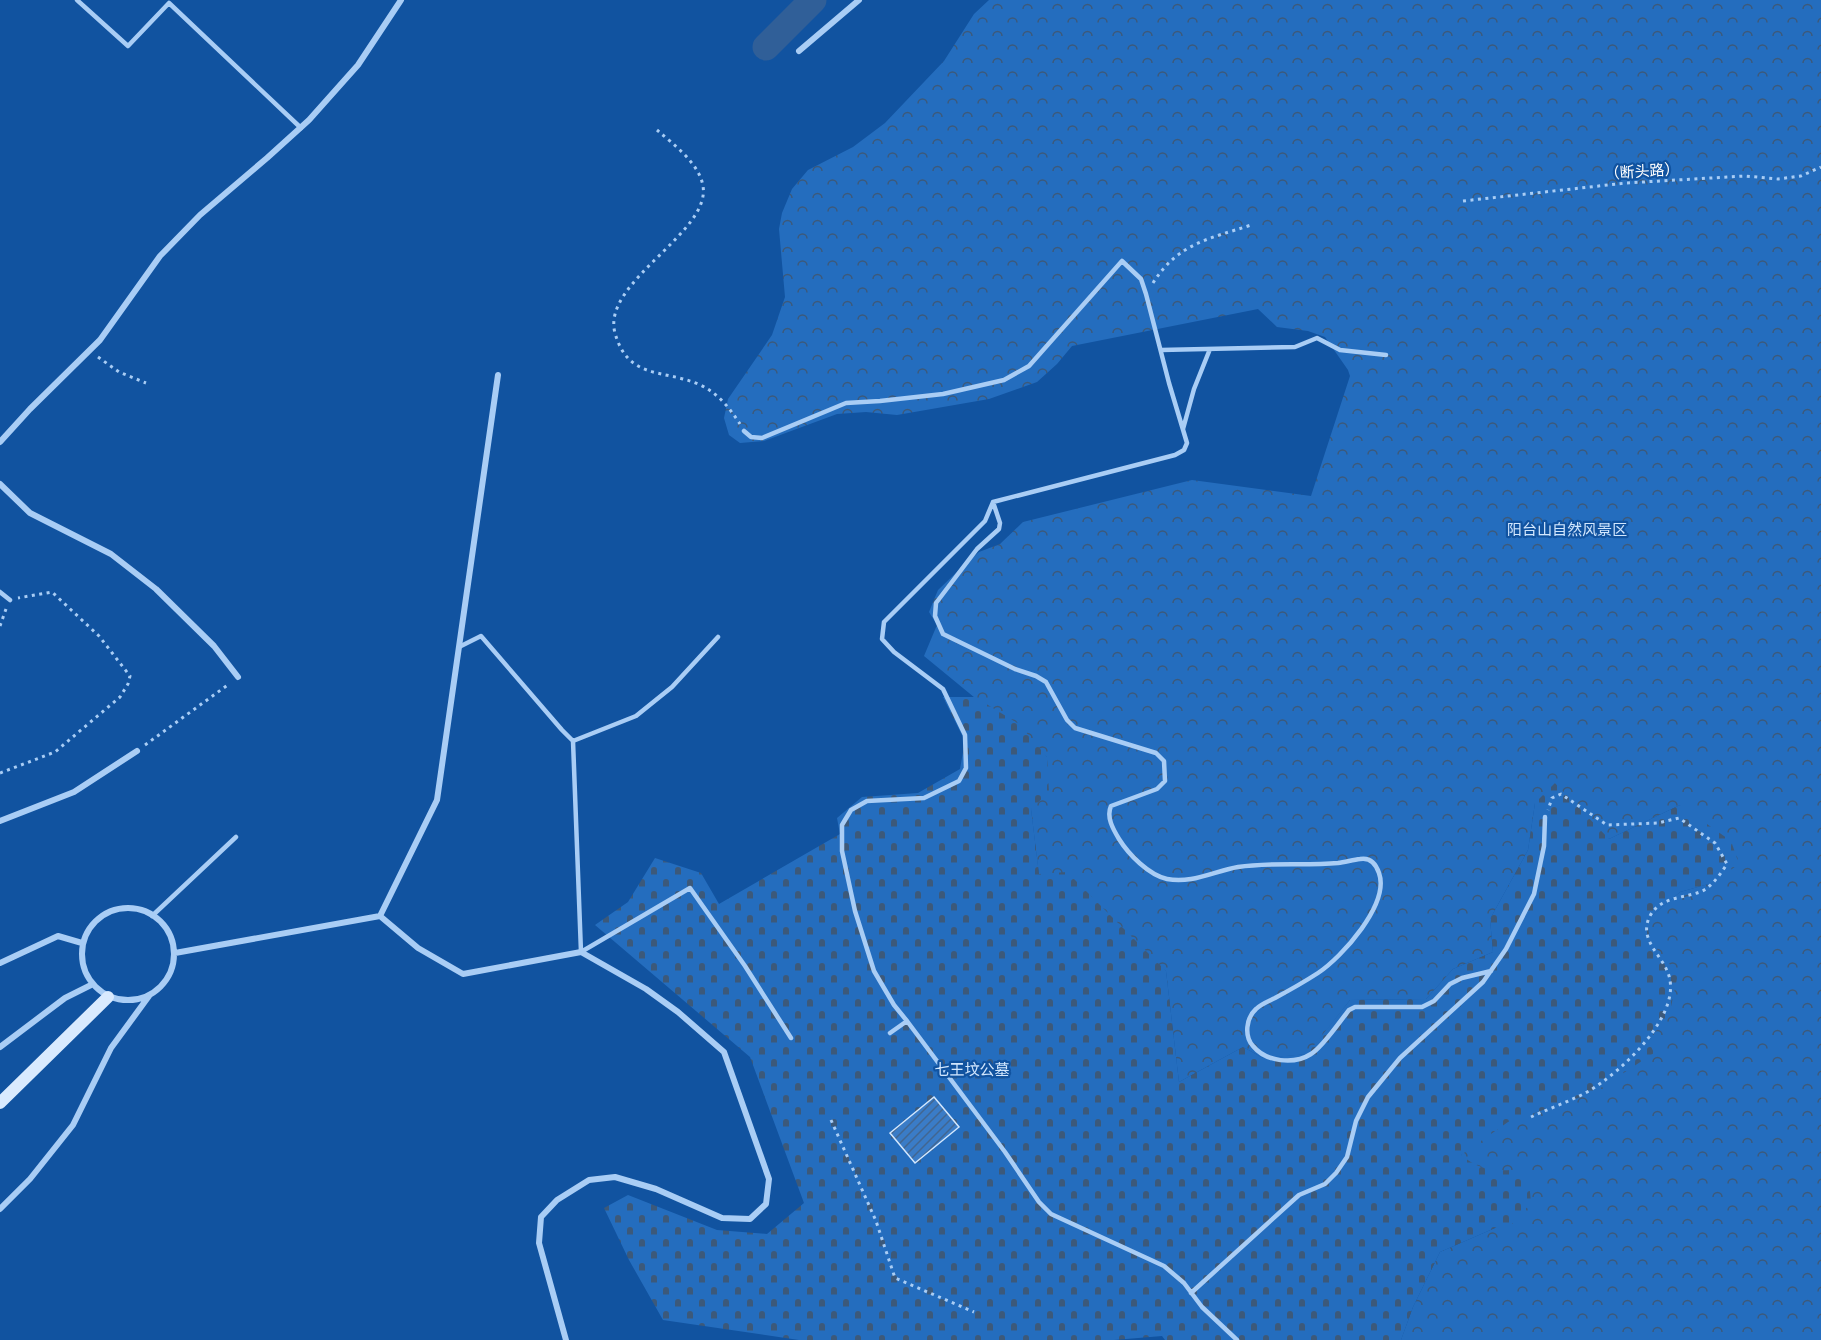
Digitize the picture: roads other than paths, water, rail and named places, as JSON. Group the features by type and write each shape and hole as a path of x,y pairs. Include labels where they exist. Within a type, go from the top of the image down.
{"street":[{"path":"0,442 89,350 168,248 200,215 301,128 358,65 401,0"},
{"path":"799,51 859,0"},
{"path":"380,916 436,801 498,375"},
{"path":"0,484 30,513 111,554 147,582 214,646 238,677"},
{"path":"0,821 74,792 136,751"},
{"path":"0,1209 30,1179 73,1125 111,1048 149,996 162,986 168,977 175,953 170,935 162,922 143,910 131,908 107,913 92,924 82,943 81,963 91,985 108,997 130,1001 149,996"},
{"path":"380,916 418,948 463,974 581,952 646,989 678,1012 724,1052 769,1179 766,1204 750,1219 722,1218 656,1189 615,1177 589,1180 557,1200 541,1217 539,1243 566,1340"},
{"path":"175,953 380,916"},
{"path":"0,963 58,936 82,943"},
{"path":"0,1047 65,998 91,985"},
{"path":"0,1103 108,997"}],"lane":[{"path":"77,0 128,46 167,2 301,128"},
{"path":"744,431 751,437 762,438 846,403 880,402 943,394 1004,380 1029,366 1122,261 1141,279 1146,294 1187,443 1184,450 1174,455 993,502"},
{"path":"1161,350 1296,346 1317,338 1341,350 1386,355"},
{"path":"1183,429 1194,389 1210,349"},
{"path":"993,502 1000,523 999,529 977,549 936,603 935,616 943,634 1046,682 1067,720 1075,728 1156,753 1164,761 1165,781 1157,789 1111,806 1109,812 1111,823 1127,851 1155,875 1168,879 1187,880 1238,867 1340,863 1364,858 1375,864 1382,882 1380,894 1367,922 1343,951 1321,971 1256,1008 1249,1019 1248,1038 1252,1046 1263,1055 1278,1060 1300,1059 1313,1054 1354,1007 1422,1007 1434,1001 1450,984 1462,978 1491,970"},
{"path":"993,502 985,521 884,622 882,639 894,652 943,689 965,735 966,768 959,781 924,798 867,801 851,810 842,825 842,851 855,911 874,971 894,1005 1005,1152 1039,1202 1051,1214 1164,1266 1237,1340"},
{"path":"0,592 10,600"},
{"path":"459,647 481,636 573,741 581,952 690,888 745,966 791,1038"},
{"path":"573,741 636,716 672,687 718,637"},
{"path":"1191,1293 1299,1195 1325,1184 1336,1173 1347,1157 1356,1121 1368,1097 1387,1072 1483,982 1506,949 1534,894 1544,846 1545,817"},
{"path":"152,916 236,837"},
{"path":"890,1033 907,1022"}],"waterway":[{"path":"766,47 813,0"}],"park label":[{"name":"阳台山自然风景区","path":"1567,529"},
{"name":"七王坟公墓","path":"972,1069"}]}
